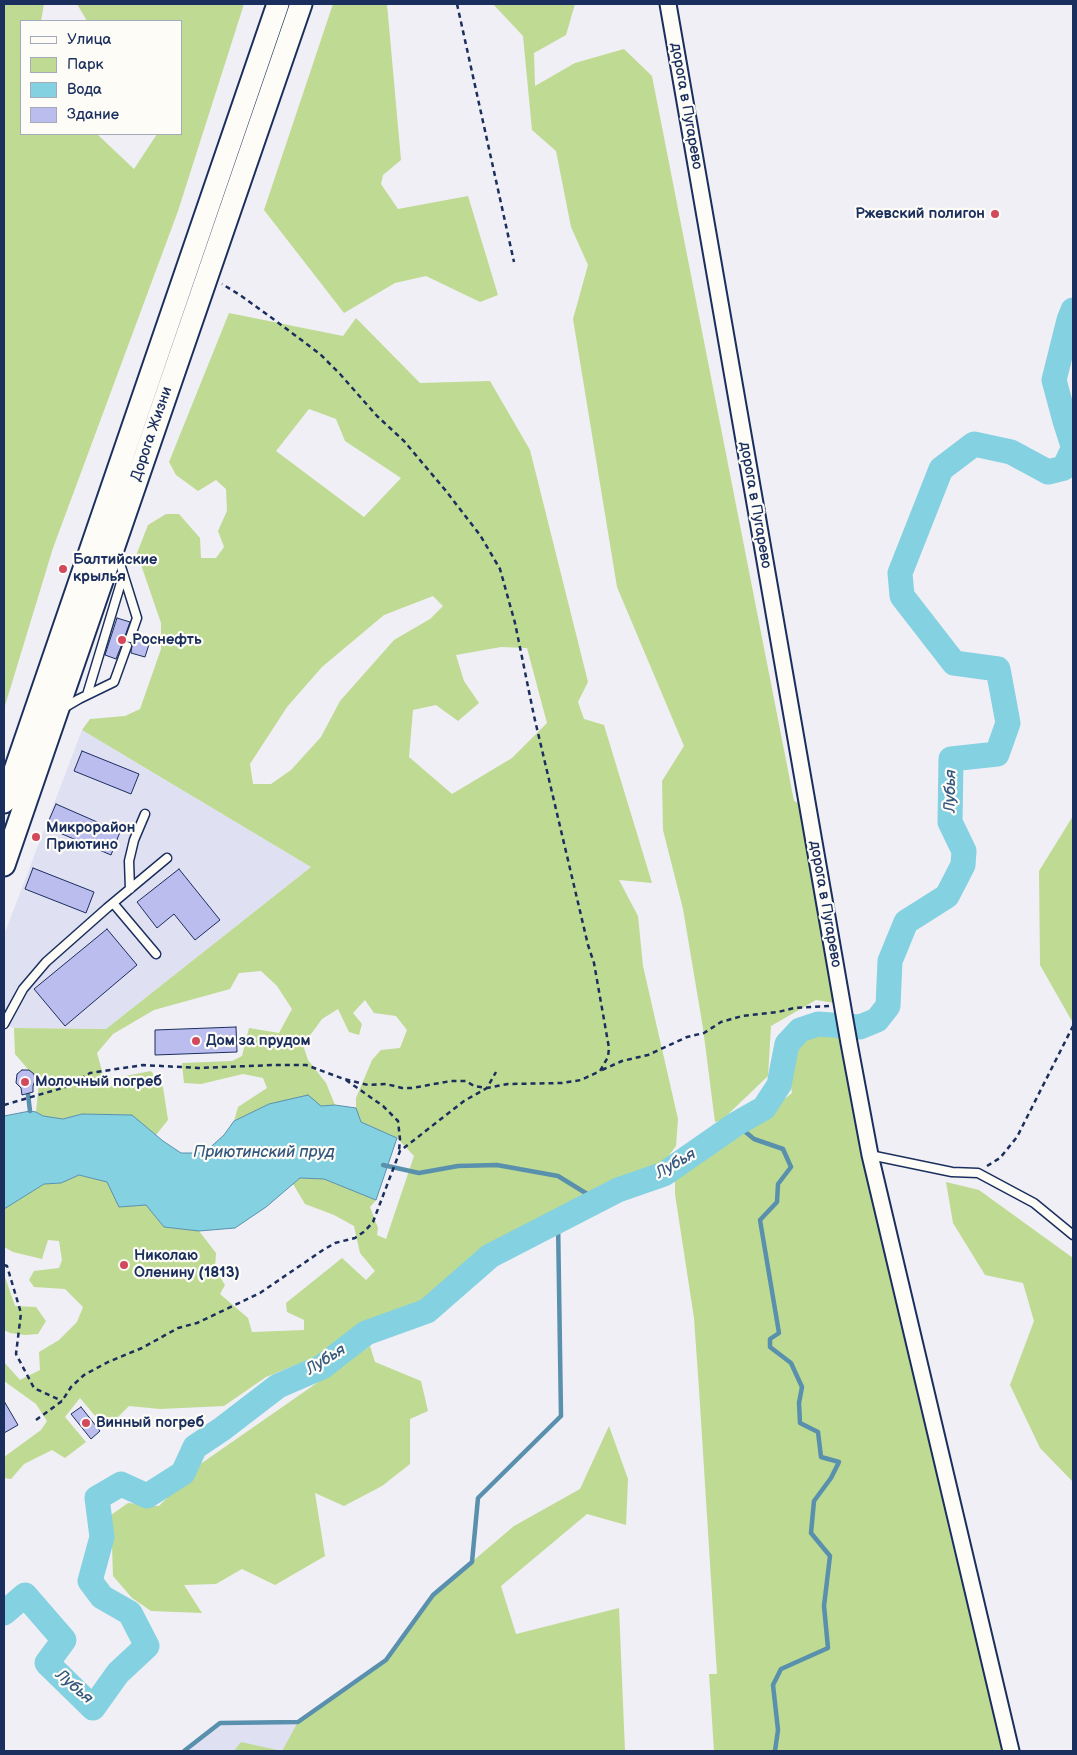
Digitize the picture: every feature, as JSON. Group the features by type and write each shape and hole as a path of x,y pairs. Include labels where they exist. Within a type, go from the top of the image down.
{"main road":[{"name":"Дорога Жизни","path":"4,802 278,4"},
{"name":"Дорога Жизни","path":"4,865 300,4"}],"street":[{"name":"дорога в Пугарево","path":"668,4 870,1154 1011,1751"}],"lane":[{"path":"56,713 114,682 137,618 114,545"},
{"path":"87,695 123,576"},
{"path":"130,889 129,861 134,840 145,814"},
{"path":"4,1024 23,989 46,962 167,858"},
{"path":"113,903 156,954"},
{"path":"870,1154 952,1172 978,1173 1034,1203 1073,1235"}],"path":[{"path":"457,4 514,262"},
{"path":"218,282 240,294 283,326 320,354 340,374 377,416 404,441 446,491 480,535 500,569 515,623 534,716 588,945 594,962 609,1048 608,1057 600,1071"},
{"path":"36,1420 62,1401 71,1387 84,1375 108,1362 142,1348 178,1328 197,1322 240,1303 275,1284 323,1250 336,1243 356,1238 373,1222 400,1151 464,1101 487,1088 508,1084 562,1083 581,1080 622,1061 648,1056 686,1037 704,1033 721,1022 742,1016 819,1005 843,1007"},
{"path":"978,1173 1000,1158 1017,1137 1073,1026"},
{"path":"4,1105 69,1086 90,1073 143,1064 198,1068 275,1065 306,1066 323,1070 344,1079 368,1084 386,1084 402,1088 412,1088 451,1081 466,1081 474,1086 487,1088"},
{"path":"487,1088 496,1072"},
{"path":"344,1079 383,1106 398,1121 399,1154"},
{"path":"4,1265 8,1266 21,1313 16,1354 34,1388 62,1401"}],"shaded area":[{"path":"82,730 311,867 106,1029 14,1028 4,1025 4,935"},
{"path":"298,1722 341,1751 184,1751 220,1723"}],"green space":[{"path":"4,4 44,4 41,20 20,20 20,135 98,135 134,169 156,135 182,135 182,20 86,20 77,4 244,4 178,211 53,548 4,709"},
{"path":"333,4 387,4 401,160 383,175 381,184 398,209 468,196 498,295 480,302 426,276 395,283 344,313 264,210"},
{"path":"493,4 575,4 566,35 534,53 535,86 575,63 624,49 652,76 794,801 800,804 834,1003 816,1000 771,1026 768,1076 722,1120 715,1122 703,1028 683,909 663,830 662,781 684,746 617,587 573,319 588,265 571,227 556,151 532,130 523,36"},
{"path":"229,313 343,336 356,318 420,383 490,381 530,450 588,682 578,702 584,719 604,725 652,883 619,880 638,916 643,966 678,1119 676,1146 663,1163 554,1211 488,1247 425,1299 364,1325 320,1355 266,1377 224,1406 160,1409 129,1406 106,1429 80,1398 65,1417 86,1442 65,1458 52,1450 24,1464 11,1479 4,1478 4,1457 41,1430 47,1421 36,1404 4,1381 4,1362 20,1380 40,1370 39,1352 59,1340 77,1322 83,1307 65,1289 34,1287 29,1280 34,1271 59,1268 62,1260 59,1241 48,1240 42,1259 13,1252 4,1247 4,1209 44,1184 61,1183 79,1175 107,1182 119,1207 146,1205 164,1227 199,1231 216,1253 215,1269 225,1285 220,1294 248,1318 252,1332 304,1330 304,1320 287,1312 286,1303 342,1258 366,1280 375,1271 360,1253 354,1226 334,1215 305,1204 293,1184 300,1178 324,1179 376,1200 370,1207 378,1228 377,1235 386,1239 414,1156 397,1138 361,1122 356,1108 356,1098 372,1060 381,1050 400,1048 407,1030 396,1016 374,1013 365,1000 353,1013 362,1024 359,1035 349,1032 338,1009 322,1019 303,1045 308,1060 326,1083 335,1105 269,1104 234,1121 238,1107 267,1088 263,1078 243,1074 201,1084 184,1083 182,1063 232,1061 242,1056 249,1028 279,1033 292,1009 277,986 261,971 239,973 230,989 154,1010 113,1034 97,1053 104,1078 110,1087 125,1076 151,1071 163,1087 168,1120 156,1135 131,1115 82,1114 63,1119 43,1116 36,1112 39,1082 15,1054 14,1028 106,1029 311,867 82,730 90,719 125,716 140,709 161,649 161,623 137,553 148,525 166,514 179,514 200,538 201,558 216,558 224,547 218,531 227,511 226,489 216,480 198,491 176,475 169,462","holes":["309,409 336,419 345,441 401,478 364,517 276,451","433,596 443,606 430,619 394,640 340,701 321,737 291,770 271,784 253,784 250,764 287,707 322,667 384,615","501,647 527,648 547,723 512,758 452,794 409,757 413,710 436,705 458,721 479,703 464,681 456,655"]},
{"path":"1073,816 1073,1023 1040,965 1039,871"},
{"path":"813,1030 840,1037 948,1526 1003,1751 714,1751 709,1674 717,1674 699,1389 694,1318 675,1194 675,1172 724,1144 792,1093 787,1066 791,1059 794,1042"},
{"path":"946,1182 979,1190 1073,1258 1073,1482 1040,1448 1010,1385 1034,1321 1023,1283 985,1275 953,1223"},
{"path":"4,1274 15,1306 36,1307 46,1321 38,1334 25,1335 10,1333 4,1330"},
{"path":"370,1346 375,1362 421,1381 428,1411 410,1419 410,1464 382,1486 344,1506 315,1493 325,1556 275,1585 242,1569 216,1584 184,1585 202,1613 151,1611 132,1598 113,1576 111,1515 128,1503 159,1506 199,1465"},
{"path":"609,1426 628,1479 626,1525 587,1514 501,1586 516,1634 619,1608 625,1751 282,1751 298,1722 386,1660 433,1595 514,1526 580,1489"},
{"path":"241,1742 282,1751 234,1751"}],"water":[{"name":"Приютинский пруд","path":"308,1095 321,1106 335,1105 356,1108 361,1122 397,1138 376,1200 324,1179 300,1178 266,1207 235,1228 199,1231 164,1227 146,1205 119,1207 107,1182 79,1175 61,1183 44,1184 4,1209 4,1116 30,1111 43,1116 63,1119 82,1114 132,1115 163,1141 181,1153 204,1153 224,1135 234,1121 269,1104"}],"building":[{"path":"117,618 130,622 125,641 116,659 105,655"},
{"path":"137,634 151,638 145,657 131,653 132,643"},
{"path":"82,751 139,774 131,794 74,771"},
{"path":"56,804 120,832 111,855 46,827"},
{"path":"33,868 94,892 86,913 25,889"},
{"path":"179,869 220,920 195,940 174,914 157,928 137,902"},
{"path":"107,929 137,965 65,1026 34,989"},
{"name":"Дом за прудом","path":"236,1027 237,1052 155,1055 155,1030"},
{"name":"Молочный погреб","path":"22,1070 29,1070 34,1074 35,1080 33,1092 22,1095 21,1088 16,1083 17,1074"},
{"path":"4,1401 18,1425 4,1433"},
{"name":"Винный погреб","path":"81,1407 100,1431 91,1439 71,1414"}],"waterway":[{"name":"Лубья","path":"1073,310 1054,380 1073,446"},
{"name":"Лубья","path":"4,1613 25,1595 64,1640 47,1663 93,1708 118,1673 147,1646 130,1613 102,1597 90,1581 102,1537 97,1498 121,1484 147,1496 183,1473 195,1447 278,1386 322,1367 366,1333 427,1311 490,1256 618,1190 664,1174 736,1124 764,1108 779,1085 787,1044 800,1030 818,1024 860,1027 877,1020 888,1006 890,961 906,922 947,896 963,865 964,851 950,822 951,759 997,754 1008,723 998,669 954,663 902,596 900,573 941,469 974,444 1011,452 1048,472 1064,468 1073,449"},
{"path":"28,1094 30,1111"},
{"path":"736,1124 754,1139 783,1149 791,1167 778,1184 777,1202 760,1220 779,1333 770,1339 770,1347 791,1363 802,1387 799,1403 800,1423 818,1432 821,1457 839,1462 831,1478 814,1501 811,1533 830,1556 824,1606 828,1648 781,1669 773,1685 778,1730 775,1751"},
{"path":"383,1165 419,1173 458,1166 497,1165 558,1176 597,1200"},
{"path":"184,1751 220,1723 298,1722 386,1660 433,1595 472,1562 478,1498 561,1416 558,1220"}],"place":[{"name":"Ржевский полигон","path":"995,214"},
{"name":"Балтийские крылья","path":"63,569"},
{"name":"Роснефть","path":"122,640"},
{"name":"Микрорайон Приютино","path":"36,837"},
{"name":"Дом за прудом","path":"196,1041"},
{"name":"Молочный погреб","path":"25,1082"},
{"name":"Николаю Оленину (1813)","path":"124,1265"},
{"name":"Винный погреб","path":"86,1423"}]}
